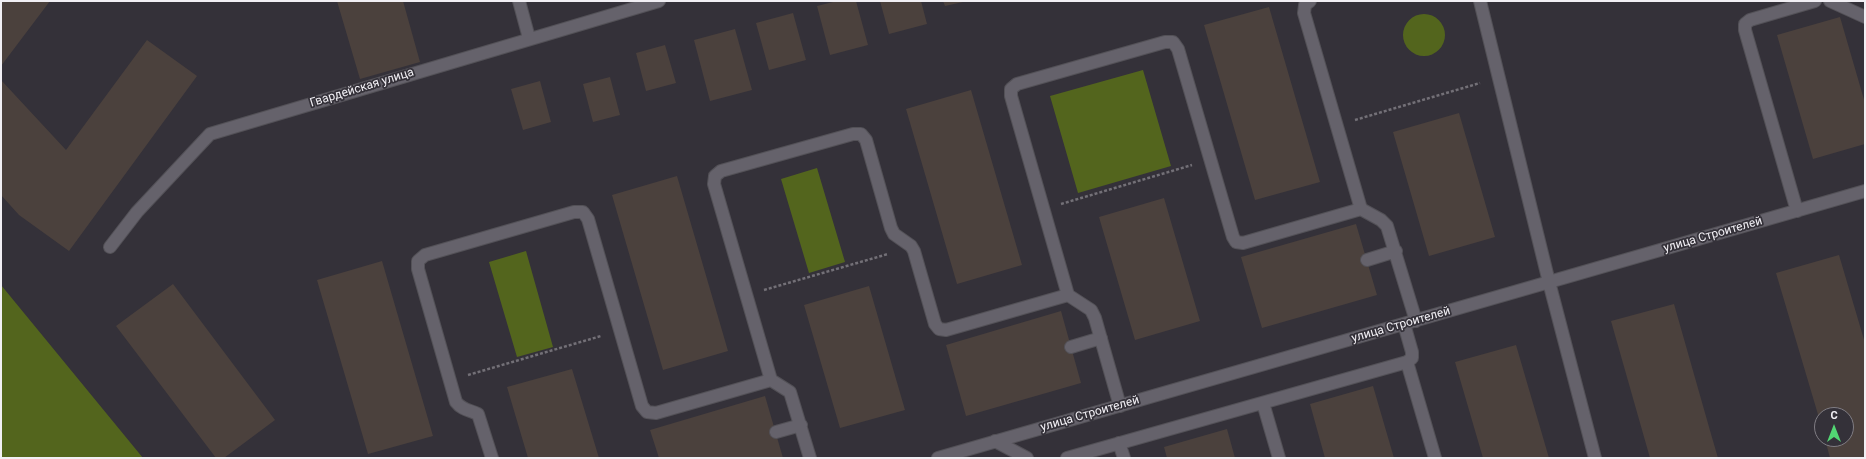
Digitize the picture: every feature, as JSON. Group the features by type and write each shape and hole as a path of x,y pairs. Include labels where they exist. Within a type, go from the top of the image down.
{"street":[{"path":"519,1 529,38"},
{"name":"Гвардейская улица","path":"110,247 137,212 210,134 529,38 659,1"},
{"path":"1310,1 1305,5 1304,13 1361,209"},
{"path":"1480,1 1549,282 1595,458"},
{"path":"1797,211 1745,30 1745,24 1750,20 1815,1"},
{"path":"1830,1 1865,17"},
{"path":"1120,406 1101,338 1091,310 1068,295 1011,96 1011,89 1017,84 1165,42 1173,42 1178,48 1233,237 1236,242 1243,243 1361,209 1381,220 1387,226 1396,251 1416,321"},
{"path":"810,458 790,392 771,380 714,184 715,176 721,172 853,134 861,134 866,140 891,228 894,234 912,247 935,324 939,329 946,330 1068,295"},
{"name":"улица Строителей","path":"938,458 1865,191"},
{"path":"492,458 478,414 459,406 418,269 418,261 425,255 574,212 583,212 588,219 642,406 647,412 656,413 771,380"},
{"path":"1367,260 1396,251"},
{"path":"1067,458 1407,362 1412,358 1412,352 1404,324"},
{"path":"1071,347 1101,338"},
{"path":"1407,362 1435,458"},
{"path":"1263,403 1279,458"},
{"path":"776,432 801,425"},
{"path":"995,441 1027,458"},
{"path":"1119,443 1124,458"}],"path":[{"path":"1337,125 1499,78"},
{"path":"1043,208 1211,160"},
{"path":"746,295 912,247"},
{"path":"450,380 620,331"}],"green space":[{"path":"1424,14 1439,20 1445,35 1439,50 1424,56 1409,50 1403,35 1409,20"},
{"path":"1143,70 1171,166 1078,193 1050,96"},
{"path":"817,168 845,262 809,273 781,179"},
{"path":"526,251 553,347 517,357 489,262"},
{"path":"1,285 143,458 1,458"}],"building":[{"path":"1,1 50,1 1,66"},
{"path":"337,1 403,1 420,62 360,79"},
{"path":"837,1 856,1 868,45 830,55 817,6"},
{"path":"880,1 921,1 927,24 889,34"},
{"path":"943,1 963,1 963,2 945,6"},
{"path":"1269,7 1320,182 1255,200 1204,25"},
{"path":"793,13 806,60 769,70 756,23"},
{"path":"1840,17 1865,103 1865,144 1813,159 1777,35"},
{"path":"735,29 752,90 710,101 694,40"},
{"path":"147,40 197,76 69,251 19,215 1,195 1,80 66,150"},
{"path":"665,45 676,83 646,91 636,53"},
{"path":"610,77 620,115 593,122 583,84"},
{"path":"540,81 551,122 523,130 511,89"},
{"path":"971,90 1022,265 957,284 906,109"},
{"path":"1459,113 1495,237 1429,256 1393,132"},
{"path":"677,176 728,351 663,370 612,195"},
{"path":"1164,198 1200,321 1135,340 1099,217"},
{"path":"1356,224 1377,295 1262,328 1241,257"},
{"path":"1839,255 1865,343 1865,458 1830,458 1827,447 1854,447 1854,407 1816,407 1776,273"},
{"path":"382,261 433,436 368,454 317,280"},
{"path":"173,284 275,420 224,458 216,458 116,326"},
{"path":"869,286 905,410 840,428 804,305"},
{"path":"1674,304 1718,458 1650,458 1611,321"},
{"path":"1061,311 1081,383 966,416 946,345"},
{"path":"1516,345 1549,458 1483,458 1455,362"},
{"path":"572,369 599,458 528,458 507,387"},
{"path":"1373,386 1394,458 1325,458 1310,404"},
{"path":"765,396 783,458 659,458 650,430"},
{"path":"1227,429 1235,458 1167,458 1164,447"}]}
